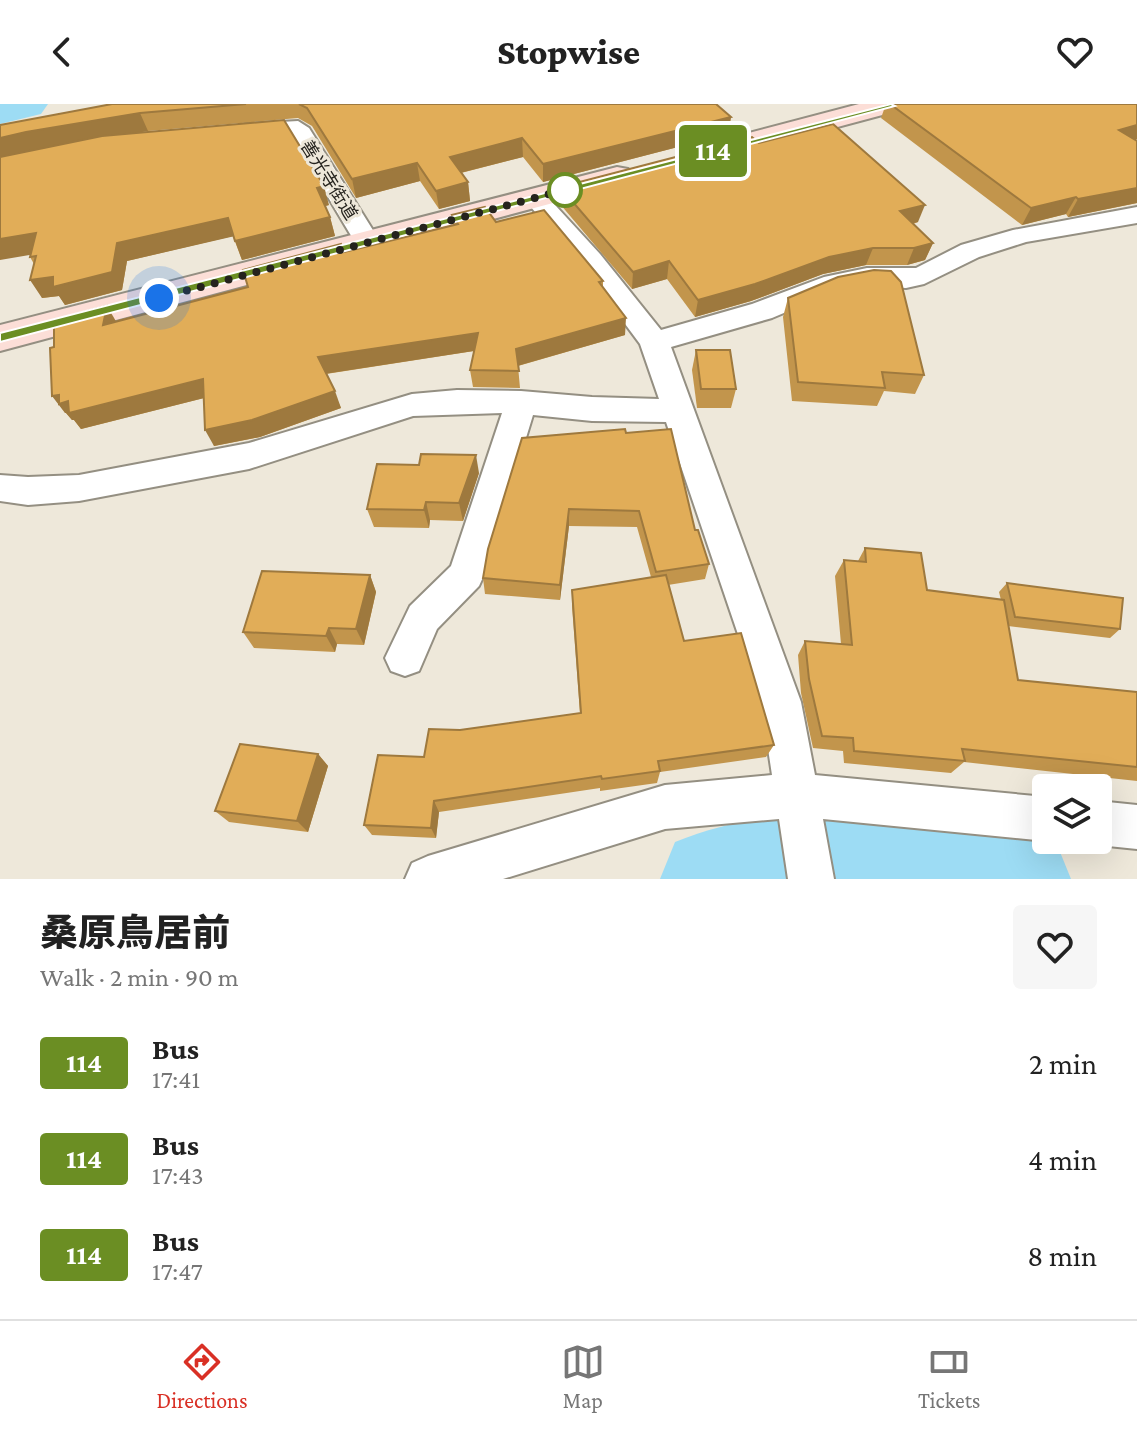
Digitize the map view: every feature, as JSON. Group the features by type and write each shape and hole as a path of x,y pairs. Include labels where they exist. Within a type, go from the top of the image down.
{"main road":[{"path":"0,338 891,104"}],"street":[{"name":"善光寺街道","path":"228,132 298,128 368,243"},
{"path":"535,198 591,260 654,342 781,702 811,879"},
{"path":"654,342 762,311 824,286 867,277 906,279 924,275 970,251 1022,235 1137,215"},
{"path":"0,488 28,491 79,488 249,456 412,405 457,401 521,402 592,409 677,411"},
{"path":"405,658 423,618 466,575 521,402"},
{"path":"428,879 665,807 798,802 1032,818"},
{"path":"1112,824 1137,827"}],"building":[{"path":"112,104 246,104 140,113 0,138 0,125"},
{"path":"299,104 716,104 731,117 543,164 522,138 450,157 468,182 436,191 417,163 352,179 307,108"},
{"path":"890,104 1137,104 1137,125 1119,130 1137,141 1137,188 1076,197 1031,208"},
{"path":"284,120 324,186 317,188 330,217 235,241 228,218 117,243 112,272 53,287 53,277 30,280 36,256 30,257 36,233 0,239 0,157 102,136"},
{"path":"833,124 925,205 900,211 933,243 914,248 873,248 829,257 755,284 698,300 669,261 633,272 560,187 752,137 759,143"},
{"path":"485,207 496,222 544,210 603,281 599,282 626,318 516,349 519,371 470,370 478,333 318,357 335,391 252,420 205,430 203,379 69,413 68,401 59,404 59,395 52,396 50,348 54,347 54,320 107,306 103,325 248,287 243,270 341,244 344,252 458,224 452,215"},
{"path":"874,270 891,271 901,282 924,375 882,372 885,388 798,382 788,298 838,277"},
{"path":"696,350 730,350 736,389 701,389"},
{"path":"625,429 626,433 671,429 695,530 698,530 709,564 656,572 639,511 569,509 560,585 483,578 488,549 522,438"},
{"path":"421,454 476,455 459,503 426,502 424,510 367,509 377,464 419,465"},
{"path":"865,548 921,553 927,590 1004,600 1018,680 1137,692 1137,767 962,749 965,761 854,751 853,738 822,736 809,679 805,641 852,645 844,560 866,562"},
{"path":"262,571 370,575 356,629 329,628 326,636 243,632"},
{"path":"666,575 684,641 741,633 774,745 658,761 660,771 602,779 601,776 434,801 431,828 364,825 378,755 424,757 429,729 460,730 581,713 572,590"},
{"path":"1007,583 1123,598 1120,629 1015,617"},
{"path":"240,744 318,754 297,821 215,811"}],"waterway":[{"path":"0,109 24,104"},
{"path":"712,879 750,870 826,863 1019,879"}],"bus line":[{"name":"114","path":"0,338 891,104"}],"route":[{"path":"159,298 565,190"}]}
